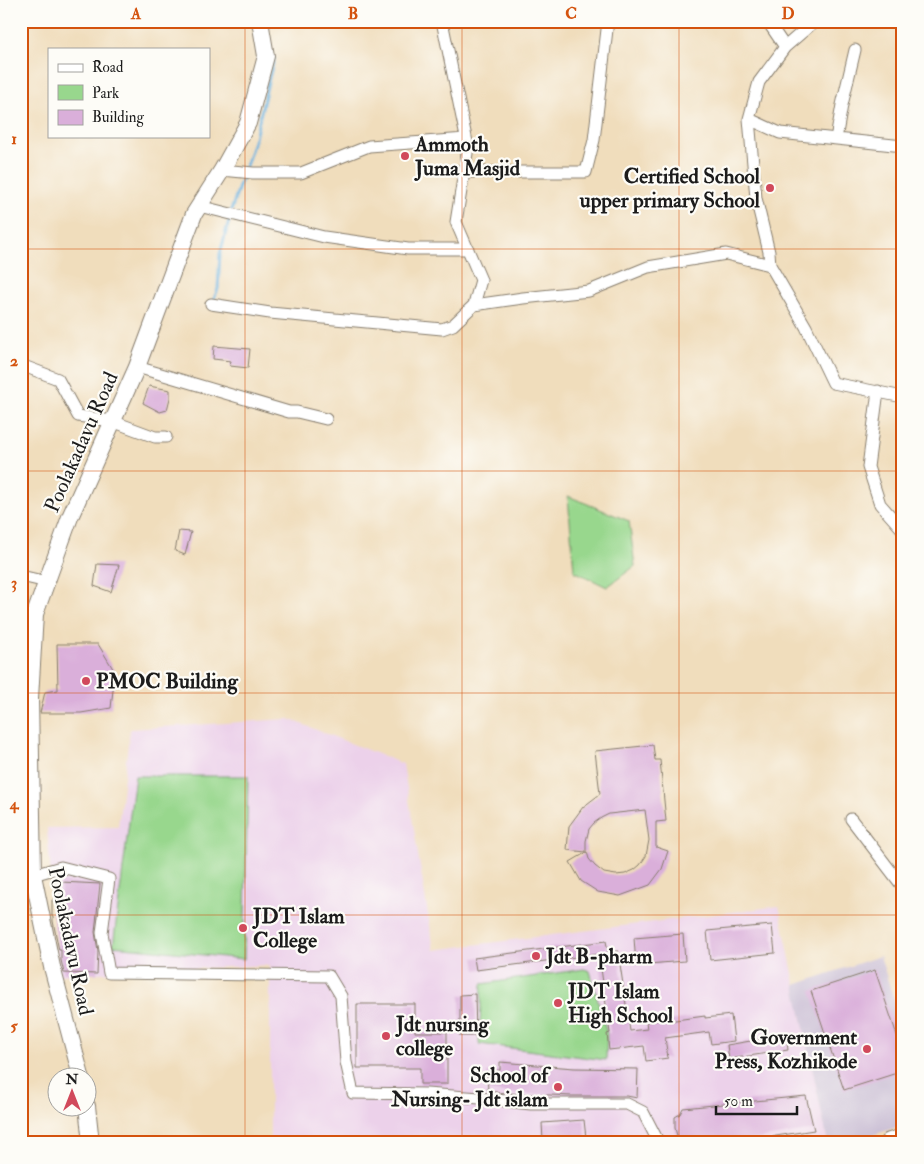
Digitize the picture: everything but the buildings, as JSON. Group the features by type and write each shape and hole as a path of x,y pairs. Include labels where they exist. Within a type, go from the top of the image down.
{"highway":[{"path":"890,1143 903,1139"}],"street":[{"name":"Poolakadavu Road","path":"78,1066 27,875 30,698 35,614 70,517 137,367 194,214 222,170 248,123 266,56 260,21"},
{"path":"211,304 270,313 442,328 453,325 474,306 481,280 456,222 468,146 442,21"},
{"path":"464,172 586,172 594,140 608,21"},
{"path":"765,21 768,22 785,48"},
{"path":"815,21 785,48 759,82 749,119 756,198 769,252 770,265 806,327 833,383 903,397"},
{"path":"836,139 855,50"},
{"path":"749,119 780,133 903,146"},
{"path":"222,170 253,173 301,173 369,146 466,139"},
{"path":"199,206 324,237 408,249 468,249"},
{"path":"474,306 523,298 589,291 648,267 726,254 770,265"},
{"path":"21,365 58,379 78,416 112,422 155,437 166,437"},
{"path":"137,367 289,412 326,419"},
{"path":"878,391 868,467 880,504 903,530"},
{"path":"21,576 46,582"},
{"path":"851,819 903,887"},
{"path":"27,875 61,867 109,878 102,933 109,973 329,976 341,996 346,1062 353,1093 426,1094 531,1104 627,1104 643,1112 659,1143"},
{"path":"88,1116 91,1143"}],"shaded area":[{"name":"JDT Islam College","path":"289,719 403,764 434,950 779,906 828,1143 270,1143 270,965 59,975 47,828 118,827 130,729"},
{"path":"880,956 903,1028 903,1125 849,1143 828,1143 795,985"}],"green space":[{"path":"568,496 629,521 635,566 607,587 574,571"},
{"path":"135,776 248,776 244,959 113,946"},
{"path":"584,969 590,971 607,1034 606,1060 479,1044 482,984"}],"waterway":[{"path":"245,169 255,138 274,59 272,55"},
{"path":"231,211 242,177"},
{"path":"213,301 218,289 220,254 230,217"}],"place":[{"name":"Ammoth Juma Masjid","path":"405,156"},
{"name":"Certified School upper primary School","path":"770,188"},
{"name":"PMOC Building","path":"86,681"},
{"name":"JDT Islam College","path":"243,928"},
{"name":"Jdt B-pharm","path":"536,956"},
{"name":"JDT Islam High School","path":"558,1003"},
{"name":"Jdt nursing college","path":"386,1036"},
{"name":"Government Press, Kozhikode","path":"867,1049"},
{"name":"School of Nursing- Jdt islam","path":"558,1087"}]}
